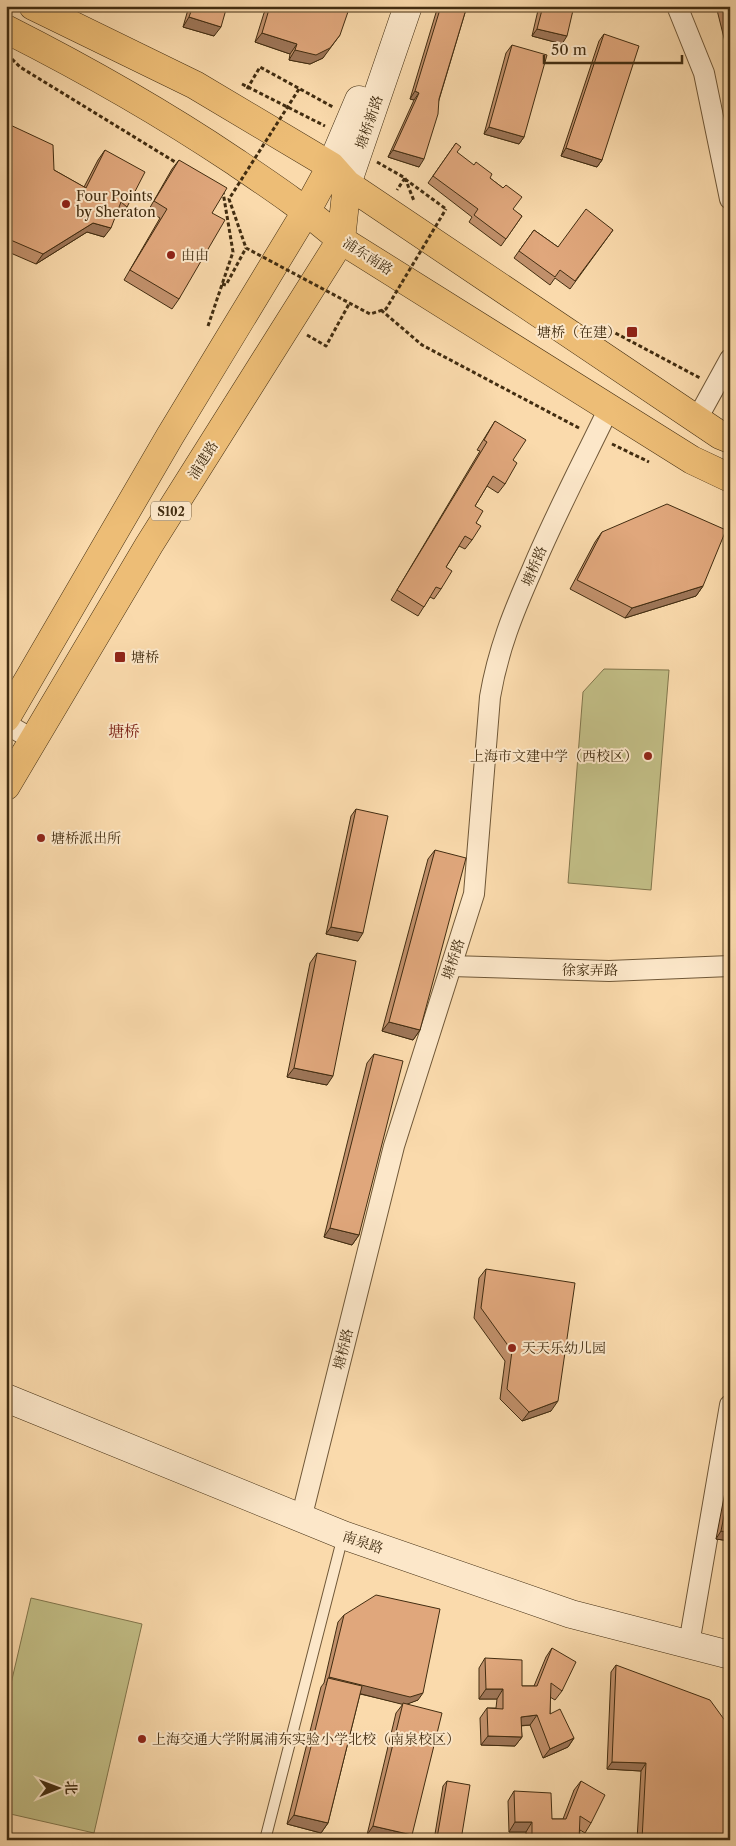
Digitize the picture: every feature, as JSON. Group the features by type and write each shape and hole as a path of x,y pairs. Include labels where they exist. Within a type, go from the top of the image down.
{"main road":[{"path":"33,6 195,85 339,175 385,210 697,419 730,439"},
{"name":"浦东南路","path":"7,36 72,62 182,128 307,210 341,240 692,460 730,478"},
{"name":"塘桥新路","path":"307,210 339,175"},
{"name":"塘桥新路","path":"339,175 341,240"},
{"name":"S102","path":"6,718 170,436 307,210"},
{"name":"浦建路","path":"6,786 32,739 149,545 341,240"}],"street":[{"name":"塘桥新路","path":"339,175 351,116 367,80 391,6"},
{"name":"塘桥新路","path":"339,175 359,150 408,6"},
{"path":"677,6 704,73 730,199"},
{"path":"697,419 730,359"},
{"name":"塘桥路","path":"302,1519 394,1146 466,920 476,878 490,697 495,665 504,635 539,554 609,408"},
{"path":"6,724 32,739"},
{"name":"徐家弄路","path":"451,966 610,971 730,966"},
{"name":"南泉路","path":"6,1398 343,1535 571,1614 730,1655"},
{"path":"689,1644 730,1405"}],"lane":[{"path":"265,1840 343,1535"}],"path":[{"path":"7,36 20,67 181,165"},
{"path":"260,67 351,116"},
{"path":"300,89 229,199 246,248 370,314 386,309 446,209 404,178 359,150"},
{"path":"404,178 415,203"},
{"path":"385,210 404,178"},
{"path":"207,329 233,252 223,190"},
{"path":"438,219 446,225"},
{"path":"222,284 226,285 246,248"},
{"path":"326,346 349,304"},
{"path":"381,310 422,346 595,436 658,466"},
{"path":"597,324 714,386"}],"shaded area":[{"path":"604,669 669,670 651,890 568,883 583,692"},
{"path":"31,1598 142,1624 94,1833 6,1813 6,1705"}],"building":[{"path":"193,6 227,6 221,27 189,17"},
{"path":"270,6 350,6 340,35 330,48 316,55 295,50 297,44 262,33"},
{"path":"441,6 467,6 439,99 438,114 424,159 393,150 419,93 415,91"},
{"path":"543,6 574,6 567,36 537,29"},
{"path":"604,34 639,46 602,160 566,148"},
{"path":"512,45 547,55 524,137 489,127"},
{"name":"Four Points by Sheraton","path":"6,123 53,145 54,170 86,188 105,150 145,172 127,207 121,202 111,228 93,223 43,254 6,238"},
{"path":"456,143 461,147 457,152 474,165 476,162 492,174 490,178 503,188 506,185 522,197 513,209 522,216 506,239 474,215 478,209 433,176"},
{"name":"由由","path":"179,160 227,188 212,213 225,220 179,299 130,270 167,209 154,201"},
{"path":"586,209 613,230 575,281 560,270 555,277 519,251 534,230 558,247"},
{"path":"495,421 526,440 513,460 517,463 505,484 493,476 475,506 483,511 476,523 481,526 472,540 465,536 446,567 452,571 441,589 436,587 424,607 397,590 487,442 484,440"},
{"path":"667,504 726,530 703,586 632,608 577,580 602,532"},
{"path":"356,809 388,816 363,933 331,927"},
{"path":"435,850 466,858 420,1030 389,1022"},
{"path":"317,953 356,961 333,1076 294,1068"},
{"path":"374,1054 403,1061 359,1235 330,1228"},
{"path":"486,1269 575,1283 558,1401 529,1412 507,1389 512,1351 481,1308"},
{"path":"730,1486 730,1533 721,1531"},
{"path":"376,1595 440,1609 423,1693 410,1697 329,1677 344,1615"},
{"path":"552,1648 576,1662 562,1691 551,1683 550,1714 560,1709 574,1738 550,1749 537,1715 521,1717 522,1737 488,1736 487,1708 503,1709 503,1689 486,1689 485,1658 522,1660 522,1686 537,1686"},
{"path":"616,1665 710,1700 726,1722 730,1739 727,1840 642,1840 646,1763 612,1762"},
{"path":"328,1678 362,1686 328,1823 294,1815"},
{"path":"403,1703 442,1713 412,1835 373,1826"},
{"path":"447,1781 470,1785 461,1840 437,1838"},
{"path":"581,1781 605,1795 591,1823 580,1816 579,1840 532,1840 532,1822 515,1822 514,1791 551,1793 552,1819 566,1819"},
{"path":"24,1838 41,1840 23,1840"}],"place":[{"name":"Four Points by Sheraton","path":"66,204"},
{"name":"由由","path":"171,255"},
{"name":"塘桥（在建）","path":"632,332"},
{"name":"塘桥","path":"120,657"},
{"name":"上海市文建中学（西校区）","path":"648,756"},
{"name":"塘桥派出所","path":"41,838"},
{"name":"天天乐幼儿园","path":"512,1348"},
{"name":"上海交通大学附属浦东实验小学北校（南泉校区）","path":"142,1739"}],"district":[{"name":"塘桥","path":"124,731"}]}
